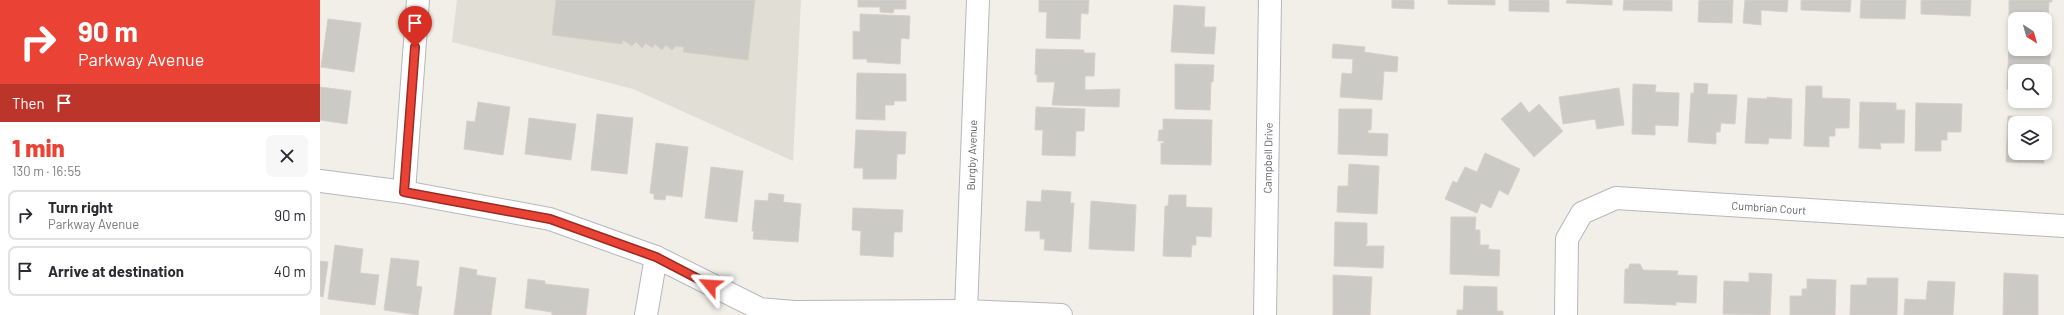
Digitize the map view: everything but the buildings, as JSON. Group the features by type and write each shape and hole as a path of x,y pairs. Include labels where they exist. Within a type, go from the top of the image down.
{"street":[{"path":"404,192 418,0"},
{"name":"Burgby Avenue","path":"966,311 978,0"},
{"name":"Campbell Drive","path":"1265,315 1270,0"},
{"path":"320,180 404,192 550,219 656,257 760,309 794,312 966,311 1061,315"},
{"name":"Cumbrian Court","path":"1566,315 1567,240 1582,213 1616,198 2064,226"},
{"path":"646,315 656,257"}],"shaded area":[{"path":"457,0 801,0 793,161 633,89 452,42"}],"route":[{"path":"415,47 404,192 550,219 656,257 710,285"}]}
